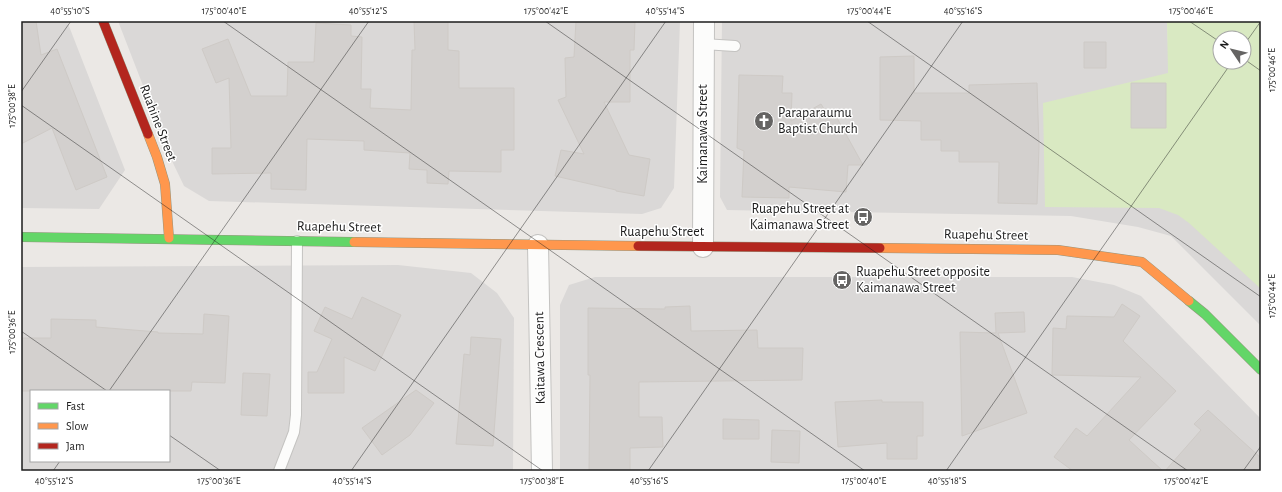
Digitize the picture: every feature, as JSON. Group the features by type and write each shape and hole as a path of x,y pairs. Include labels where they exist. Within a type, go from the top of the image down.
{"street":[{"name":"Ruahine Street","path":"103,21 157,157 165,184 169,238"},
{"name":"Kaimanawa Street","path":"703,247 704,21"},
{"name":"Ruapehu Street","path":"21,237 169,238 538,245 1058,250 1142,262 1205,314 1261,370"},
{"name":"Kaitawa Crescent","path":"538,245 542,471"}],"lane":[{"path":"703,44 735,46"},
{"path":"279,471 294,432 296,415 297,241"}],"shaded area":[{"path":"21,21 67,21 125,170 99,209 21,208"},
{"path":"118,21 680,21 674,188 661,208 642,214 209,201 184,186 173,163"},
{"path":"722,21 1167,21 1169,73 1261,90 1261,326 1171,236 1138,227 1071,216 727,210 720,197"},
{"path":"398,265 471,273 497,293 514,318 513,471 21,471 21,267"},
{"path":"595,277 1072,277 1114,285 1141,296 1261,419 1261,471 560,471 560,305 569,285"}],"green space":[{"path":"1167,21 1261,21 1261,289 1189,223 1178,215 1159,208 1045,207 1043,103 1168,73"}],"building":[{"path":"21,21 36,21 41,55 57,49 107,177 76,190 52,128 21,144"},
{"path":"414,21 448,21 448,50 459,51 459,88 514,88 514,150 501,150 501,172 449,171 448,184 427,183 427,170 409,169 410,153 364,150 364,141 307,139 306,190 271,189 271,173 212,174 212,148 231,148 229,78 216,83 202,49 228,39 251,96 287,96 288,62 314,62 316,23 351,25 351,36 362,37 361,89 371,89 370,108 411,110 412,50 415,50"},
{"path":"576,21 635,21 634,50 630,50 630,102 604,102 629,155 650,159 644,196 616,191 555,176 561,150 584,154 558,100 566,97 565,58 574,57"},
{"path":"1084,42 1106,42 1106,68 1084,68"},
{"path":"914,56 914,93 969,93 969,85 1037,83 1039,146 1037,204 998,203 999,162 959,162 959,151 941,151 941,140 921,140 921,121 880,120 880,57"},
{"path":"739,75 783,76 782,93 792,93 791,121 821,104 826,112 832,109 863,165 848,165 846,192 789,187 789,198 742,197 744,151 737,148"},
{"path":"1131,83 1166,83 1166,128 1131,128"},
{"path":"362,297 401,315 375,371 344,357 344,393 308,393 308,372 317,372 332,339 314,331 325,307 352,319"},
{"path":"1122,304 1140,316 1123,341 1176,391 1129,440 1163,471 1073,471 1054,457 1076,428 1087,436 1141,377 1052,375 1053,328 1066,329 1067,316 1114,317"},
{"path":"690,306 691,331 757,330 758,348 803,348 802,380 639,382 639,417 662,417 663,447 630,448 630,471 589,471 590,375 588,375 588,308 665,309 665,307"},
{"path":"1024,312 1025,332 998,333 1027,413 962,436 960,332 996,333 995,313"},
{"path":"204,314 229,316 225,383 192,382 191,391 21,391 21,338 51,338 51,319 96,320 96,327 158,333 203,334"},
{"path":"471,337 501,339 493,446 456,444 464,354 470,355"},
{"path":"243,373 270,374 267,416 241,415"},
{"path":"416,390 434,403 410,435 382,455 362,428"},
{"path":"882,400 882,402 923,402 923,436 917,436 917,459 887,459 887,443 838,447 835,402"},
{"path":"1208,410 1261,458 1261,471 1165,471 1201,430 1194,424"},
{"path":"723,419 759,420 759,439 723,439"},
{"path":"772,430 800,431 799,463 771,462"}],"traffic: fast":[{"path":"21,237 354,242"},
{"path":"1189,301 1205,314 1261,370"}],"traffic: slow":[{"path":"148,134 165,184 169,238"},
{"path":"354,242 638,246"},
{"path":"880,248 1058,250 1142,262 1189,301"}],"traffic: jam":[{"path":"103,21 148,134"},
{"path":"638,246 880,248"}],"place":[{"name":"Paraparaumu Baptist Church","path":"764,121"},
{"name":"Ruapehu Street at Kaimanawa Street","path":"863,217"},
{"name":"Ruapehu Street opposite Kaimanawa Street","path":"842,280"}]}
